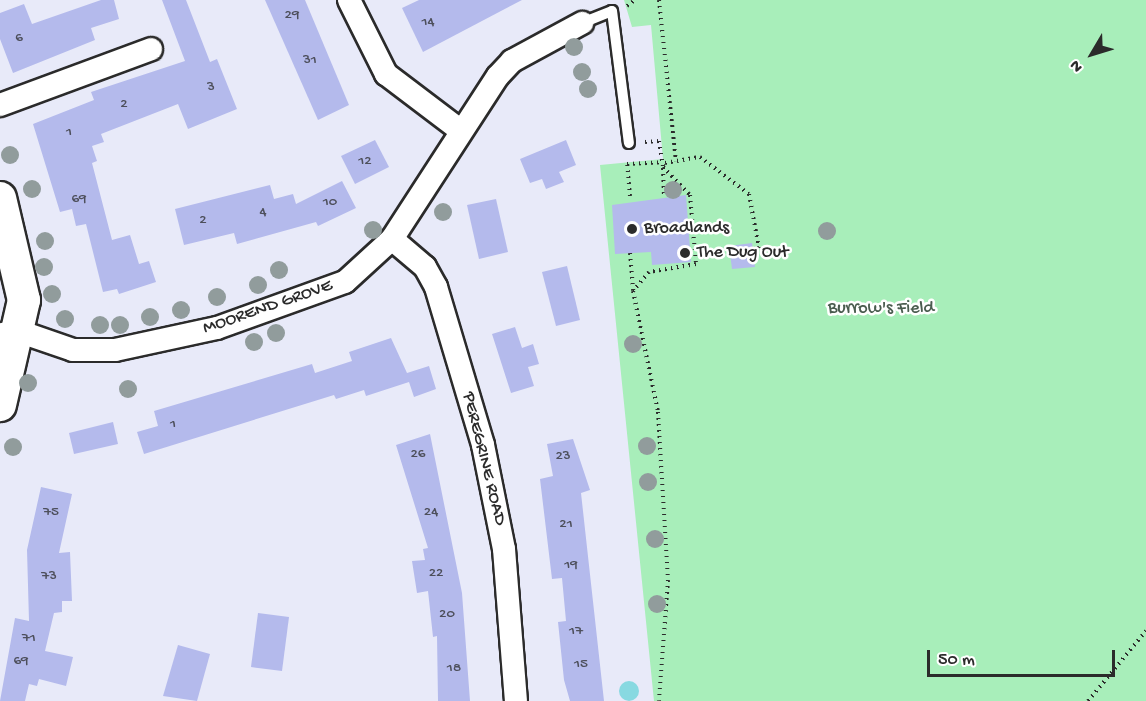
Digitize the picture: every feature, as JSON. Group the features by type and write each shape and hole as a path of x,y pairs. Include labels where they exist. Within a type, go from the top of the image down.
{"street":[{"path":"349,0 386,74 461,130"},
{"name":"MOOREND GROVE","path":"9,333 56,346 94,352 217,328 328,290 360,271 392,239 461,130 512,61 582,23"},
{"path":"0,105 151,49"},
{"path":"0,198 24,300 9,333 0,405"},
{"name":"PEREGRINE ROAD","path":"392,239 425,267 436,286 483,445 504,549 516,701"}],"lane":[{"path":"582,23 612,10 629,143"}],"path":[{"path":"659,0 676,161"},
{"path":"629,143 659,141 663,164 664,196"},
{"path":"630,196 627,165 663,164 700,157 749,194 759,248 752,249"},
{"path":"633,291 649,272 696,264 690,195 663,164"},
{"path":"630,253 633,291 658,412 668,580 659,701"},
{"path":"1088,701 1146,631"}],"green space":[{"name":"Burrow's Field","path":"624,0 1146,0 1146,701 654,701 600,165 663,159 651,25 632,27"}],"water":[{"path":"629,681 636,684 639,691 636,698 629,701 622,698 619,691 622,684"}],"building":[{"path":"101,0 114,0 119,19 91,28 95,40 13,73 0,39 0,13 24,4 32,24"},
{"path":"162,0 186,0 210,62 217,59 237,109 188,129 178,104 101,134 104,142 92,146 97,161 92,163 112,240 130,235 139,264 149,261 156,282 119,294 117,289 103,292 86,224 76,226 72,209 60,212 33,124 94,100 91,92 185,61"},
{"path":"265,0 305,0 349,105 318,120"},
{"path":"419,0 522,0 423,52 402,8"},
{"path":"375,140 389,167 355,184 341,156"},
{"path":"566,140 576,165 559,172 564,182 546,189 542,179 530,183 520,159"},
{"path":"342,181 356,208 318,226 316,222 237,244 234,233 184,245 175,209 270,185 274,199 293,194 296,204"},
{"path":"686,195 691,262 652,265 651,252 615,254 612,205"},
{"path":"496,199 508,252 479,259 467,205"},
{"path":"752,243 755,267 732,269 729,246"},
{"path":"567,266 580,320 556,326 542,272"},
{"path":"515,327 522,348 533,344 539,364 528,367 534,386 511,393 492,334"},
{"path":"391,338 407,373 429,366 436,389 414,397 409,382 366,396 364,390 336,399 334,395 144,454 137,432 158,426 154,411 312,364 315,373 352,361 349,352"},
{"path":"113,422 118,444 74,454 69,433"},
{"path":"430,434 462,593 470,701 438,701 437,636 433,637 428,591 417,593 412,561 425,560 423,549 428,548 396,445"},
{"path":"573,439 590,490 581,493 604,701 570,701 564,680 558,622 566,621 562,578 552,579 540,479 553,476 547,444"},
{"path":"41,487 72,494 59,553 70,552 72,601 62,601 62,612 54,613 45,651 73,657 66,686 39,679 37,686 29,684 25,701 0,701 15,618 29,621 27,550"},
{"path":"258,613 289,617 282,671 251,667"},
{"path":"178,645 210,654 197,701 163,696"}],"place":[{"name":"Broadlands","path":"632,229"},
{"name":"The Dug Out","path":"685,253"}]}
